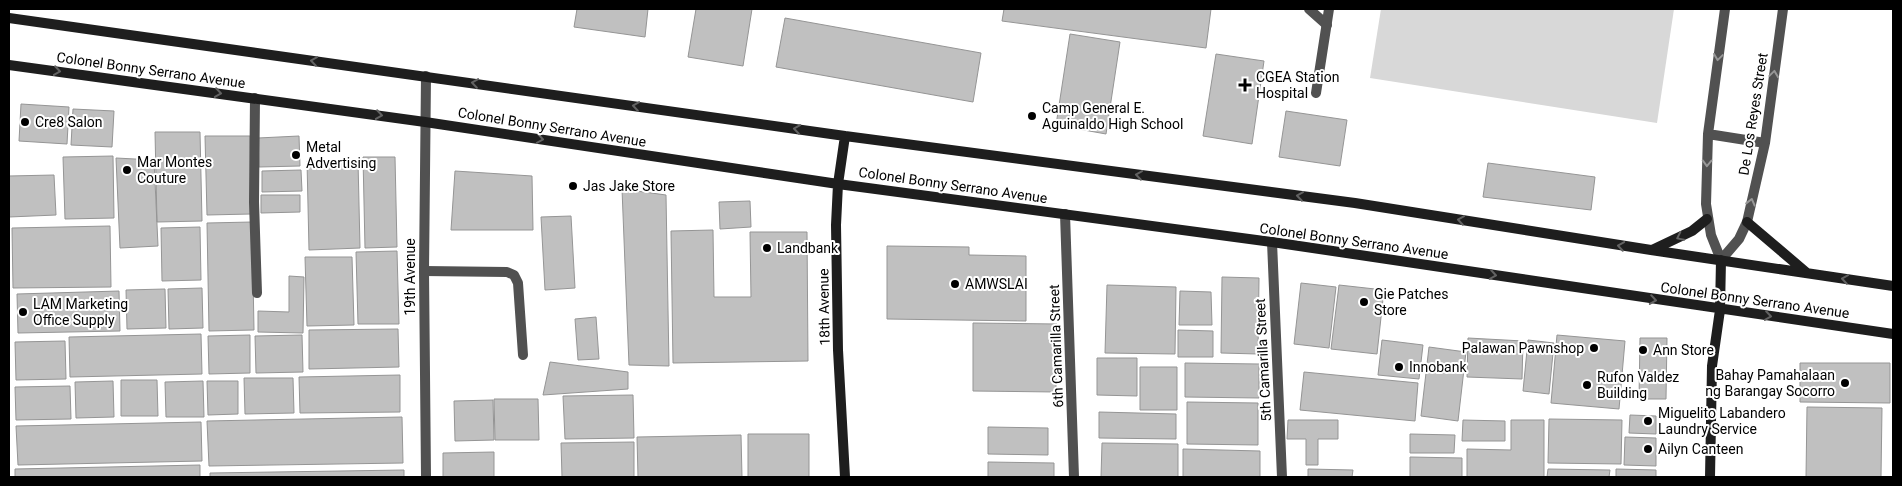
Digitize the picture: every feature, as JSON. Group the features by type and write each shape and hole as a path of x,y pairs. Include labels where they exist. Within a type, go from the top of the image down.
{"main road":[{"path":"9,18 845,136 1355,203 1893,286"},
{"name":"Colonel Bonny Serrano Avenue","path":"9,64 425,122 838,184 1272,242 1720,310 1893,334"},
{"name":"18th Avenue","path":"845,136 838,184 836,225 838,350 845,477"},
{"path":"1651,250 1692,231 1707,219"},
{"path":"1747,222 1808,273"},
{"path":"1710,477 1712,366 1720,310 1721,260"}],"street":[{"path":"1309,9 1327,25"},
{"path":"1316,93 1330,9"},
{"path":"1721,260 1711,235 1706,204 1708,134 1725,9"},
{"name":"De Los Reyes Street","path":"1721,260 1739,239 1747,222 1765,143 1783,9"},
{"name":"19th Avenue","path":"426,76 424,271 426,477"},
{"path":"256,98 254,202 257,294"},
{"path":"1708,134 1765,143"},
{"name":"6th Camarilla Street","path":"1065,214 1074,477"},
{"name":"5th Camarilla Street","path":"1272,242 1282,477"},
{"path":"424,271 507,272 514,275 518,283 523,355"}],"shaded area":[{"path":"1381,9 1674,9 1657,123 1370,78"}],"building":[{"path":"577,9 648,9 645,37 574,27"},
{"path":"696,9 752,9 743,66 688,57"},
{"path":"1004,9 1211,9 1206,48 1002,21"},
{"path":"785,18 981,53 973,102 776,67"},
{"path":"1070,34 1120,42 1106,134 1056,125"},
{"path":"1216,54 1264,61 1252,144 1203,136"},
{"path":"21,104 69,107 67,144 19,141"},
{"path":"73,109 114,111 112,147 71,145"},
{"path":"1286,111 1347,120 1340,166 1279,157"},
{"path":"155,132 200,132 202,221 157,222"},
{"path":"205,136 250,136 251,214 207,215"},
{"path":"299,136 300,166 259,167 258,138"},
{"path":"113,156 114,218 65,219 63,157"},
{"path":"363,157 395,157 397,247 365,248"},
{"path":"116,158 154,160 158,246 120,248"},
{"path":"307,161 358,161 360,248 309,250"},
{"path":"1488,163 1595,177 1591,210 1483,197"},
{"path":"301,170 302,191 262,192 262,171"},
{"path":"455,171 532,176 533,230 451,230"},
{"path":"54,175 56,215 9,217 9,176"},
{"path":"622,189 666,195 669,366 629,365"},
{"path":"261,195 300,195 300,212 261,213"},
{"path":"750,201 751,227 720,229 719,202"},
{"path":"571,216 575,288 545,290 541,217"},
{"path":"252,222 254,330 209,331 207,223"},
{"path":"110,226 111,287 13,288 12,228"},
{"path":"200,227 201,280 162,281 161,228"},
{"path":"713,230 714,297 751,297 750,232 807,232 808,361 673,363 671,231"},
{"path":"887,246 969,247 969,255 1026,256 1026,321 887,319"},
{"path":"397,251 399,324 358,324 356,252"},
{"path":"305,257 352,257 354,325 307,326"},
{"path":"289,276 304,277 303,333 258,332 258,311 289,312"},
{"path":"1222,277 1259,278 1258,354 1221,353"},
{"path":"1301,283 1336,287 1329,348 1294,344"},
{"path":"1107,285 1176,287 1175,354 1105,353"},
{"path":"1339,285 1384,290 1377,354 1331,349"},
{"path":"202,288 203,328 169,329 168,289"},
{"path":"165,289 166,328 127,329 126,290"},
{"path":"119,291 120,331 18,333 17,294"},
{"path":"1180,291 1211,292 1212,325 1179,325"},
{"path":"596,317 599,359 578,360 575,319"},
{"path":"973,323 1057,324 1056,392 973,391"},
{"path":"398,329 399,367 309,369 309,330"},
{"path":"1178,330 1213,331 1213,357 1178,357"},
{"path":"201,334 202,374 70,377 69,337"},
{"path":"250,335 250,373 209,374 208,336"},
{"path":"302,335 303,372 256,373 255,336"},
{"name":"Rufon Valdez Building","path":"1557,335 1625,341 1619,409 1551,403"},
{"path":"1468,338 1523,341 1522,379 1467,377"},
{"path":"1640,338 1667,338 1666,399 1639,399"},
{"path":"1382,340 1423,345 1419,379 1378,375"},
{"path":"1528,340 1554,343 1549,394 1523,391"},
{"path":"65,341 66,379 16,380 15,342"},
{"path":"1429,347 1466,352 1458,421 1421,416"},
{"path":"1097,358 1137,358 1137,396 1097,395"},
{"path":"550,362 628,372 628,389 543,395"},
{"path":"1185,363 1259,364 1259,398 1185,397"},
{"name":"Bahay Pamahalaan ng Barangay Socorro","path":"1800,363 1890,363 1890,403 1800,402"},
{"path":"1140,367 1177,367 1177,410 1140,410"},
{"path":"1304,372 1418,383 1415,421 1300,410"},
{"path":"400,375 400,412 300,413 299,377"},
{"path":"244,378 293,378 294,413 245,414"},
{"path":"121,380 157,380 158,416 121,416"},
{"path":"113,381 114,417 76,418 75,382"},
{"path":"203,381 204,417 166,417 165,382"},
{"path":"207,381 238,381 238,414 208,415"},
{"path":"70,386 71,419 16,420 15,387"},
{"path":"633,395 634,438 565,439 563,396"},
{"path":"494,399 538,399 539,440 495,440"},
{"path":"493,400 494,440 455,441 454,401"},
{"path":"1187,402 1258,403 1258,445 1187,444"},
{"path":"1807,407 1882,408 1881,477 1806,477"},
{"path":"1099,412 1176,414 1176,439 1099,438"},
{"path":"1630,415 1656,416 1656,434 1629,433"},
{"path":"402,417 403,463 209,466 207,421"},
{"path":"1549,419 1622,420 1621,464 1548,463"},
{"path":"1288,420 1338,420 1338,439 1318,439 1318,465 1306,465 1306,439 1287,439"},
{"path":"1463,420 1505,421 1505,441 1462,441"},
{"path":"1511,420 1544,420 1544,477 1467,477 1467,449 1511,450"},
{"path":"201,422 202,461 18,465 16,426"},
{"path":"988,427 1048,428 1048,455 988,454"},
{"path":"748,434 809,434 809,477 748,477"},
{"path":"1410,434 1455,435 1454,453 1410,453"},
{"path":"741,435 742,477 638,477 637,437"},
{"path":"1625,437 1656,438 1656,466 1624,465"},
{"path":"634,442 634,477 562,477 561,443"},
{"path":"1102,443 1178,444 1178,477 1101,477"},
{"path":"1183,449 1260,451 1260,477 1183,477"},
{"path":"494,452 494,477 443,477 443,453"},
{"path":"1410,457 1462,458 1462,477 1410,477"},
{"path":"988,462 1054,463 1054,477 988,477"},
{"path":"200,465 200,477 15,477 15,469"},
{"path":"1308,469 1353,470 1352,477 1308,477"},
{"path":"1548,469 1610,470 1609,477 1547,477"},
{"path":"1616,469 1656,470 1656,477 1616,477"},
{"path":"404,470 404,477 210,477 210,473"}],"place":[{"name":"CGEA Station Hospital","path":"1245,85"},
{"name":"Camp General E. Aguinaldo High School","path":"1032,116"},
{"name":"Cre8 Salon","path":"25,122"},
{"name":"Metal Advertising","path":"296,155"},
{"name":"Mar Montes Couture","path":"127,170"},
{"name":"Jas Jake Store","path":"573,186"},
{"name":"Landbank","path":"767,248"},
{"name":"AMWSLAI","path":"955,284"},
{"name":"Gie Patches Store","path":"1364,302"},
{"name":"LAM Marketing Office Supply","path":"23,312"},
{"name":"Palawan Pawnshop","path":"1594,348"},
{"name":"Ann Store","path":"1643,350"},
{"name":"Innobank","path":"1399,367"},
{"name":"Bahay Pamahalaan ng Barangay Socorro","path":"1845,383"},
{"name":"Rufon Valdez Building","path":"1587,385"},
{"name":"Miguelito Labandero Laundry Service","path":"1648,421"},
{"name":"Ailyn Canteen","path":"1648,449"}]}
